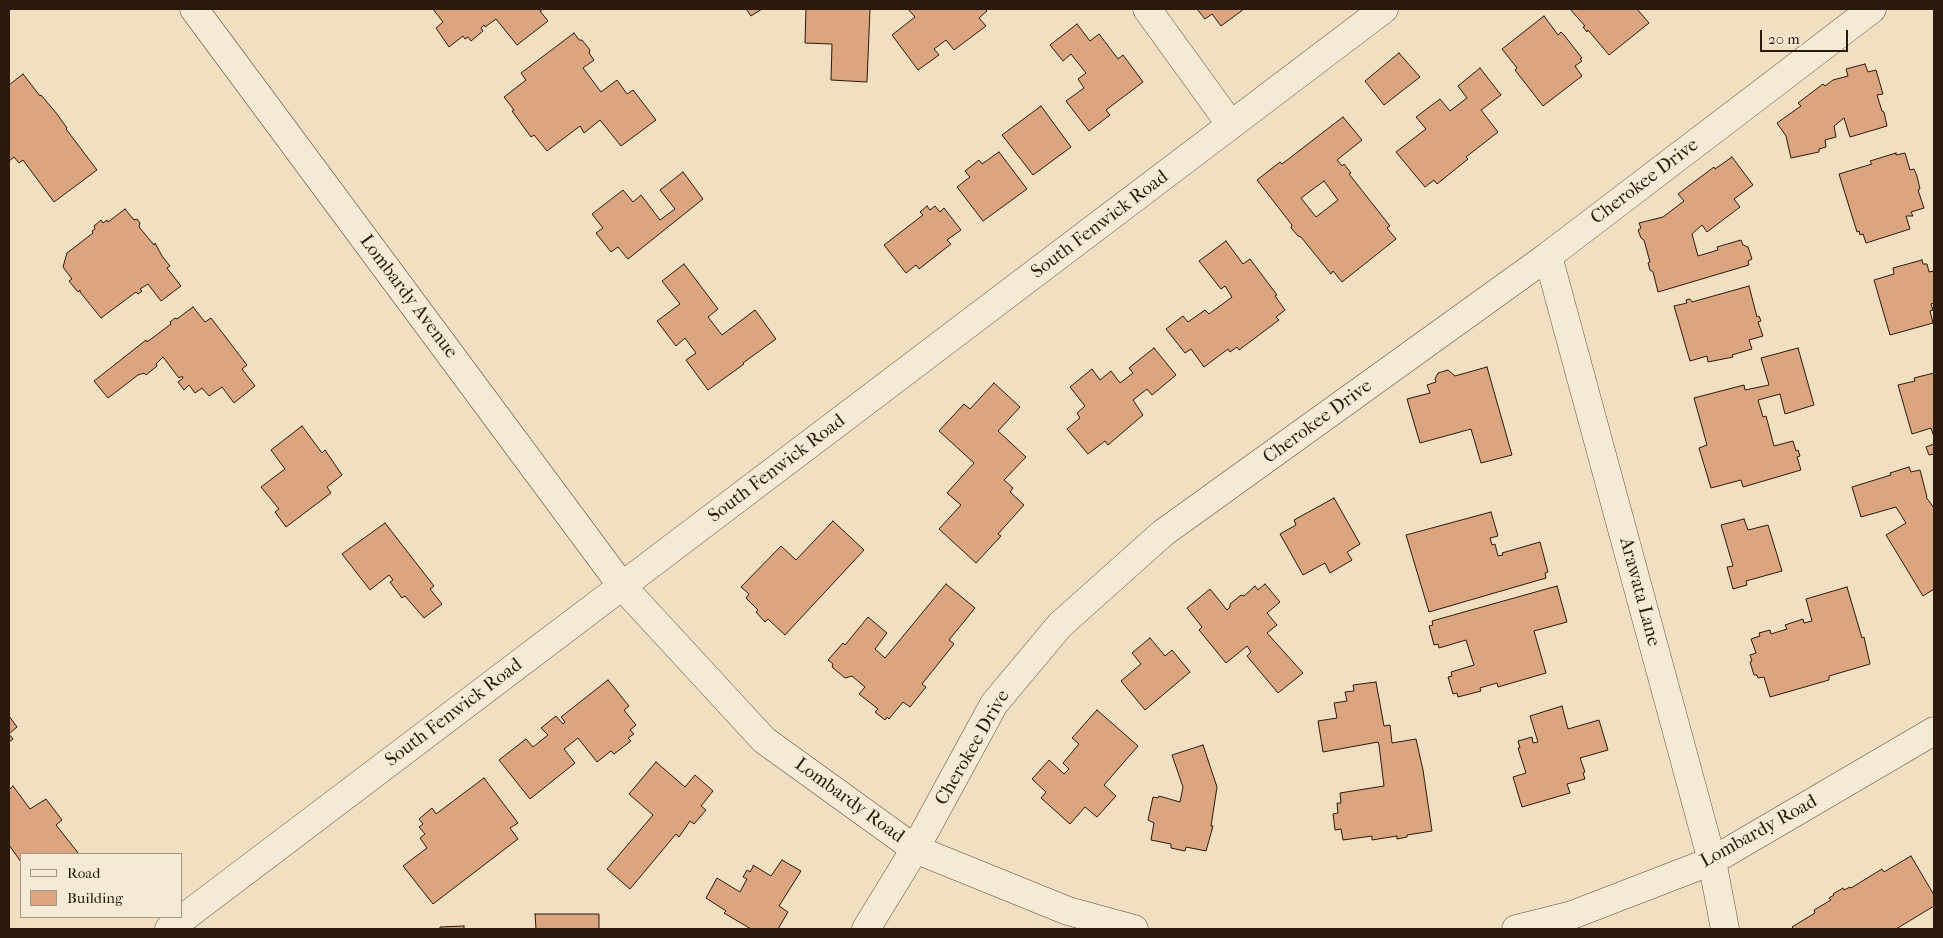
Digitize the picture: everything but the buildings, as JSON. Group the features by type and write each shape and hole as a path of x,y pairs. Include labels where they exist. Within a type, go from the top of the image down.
{"street":[{"name":"Lombardy Avenue","path":"194,9 622,586"},
{"path":"1147,9 1232,125"},
{"name":"South Fenwick Road","path":"169,929 1384,9"},
{"name":"Cherokee Drive","path":"866,929 915,849 994,704 1060,625 1164,533 1548,256 1872,9"},
{"name":"Arawata Lane","path":"1548,256 1712,861 1725,929"},
{"name":"Lombardy Road","path":"622,586 764,740 915,849 1068,911 1134,929"},
{"name":"Lombardy Road","path":"1516,929 1572,915 1712,861 1934,731"}]}
